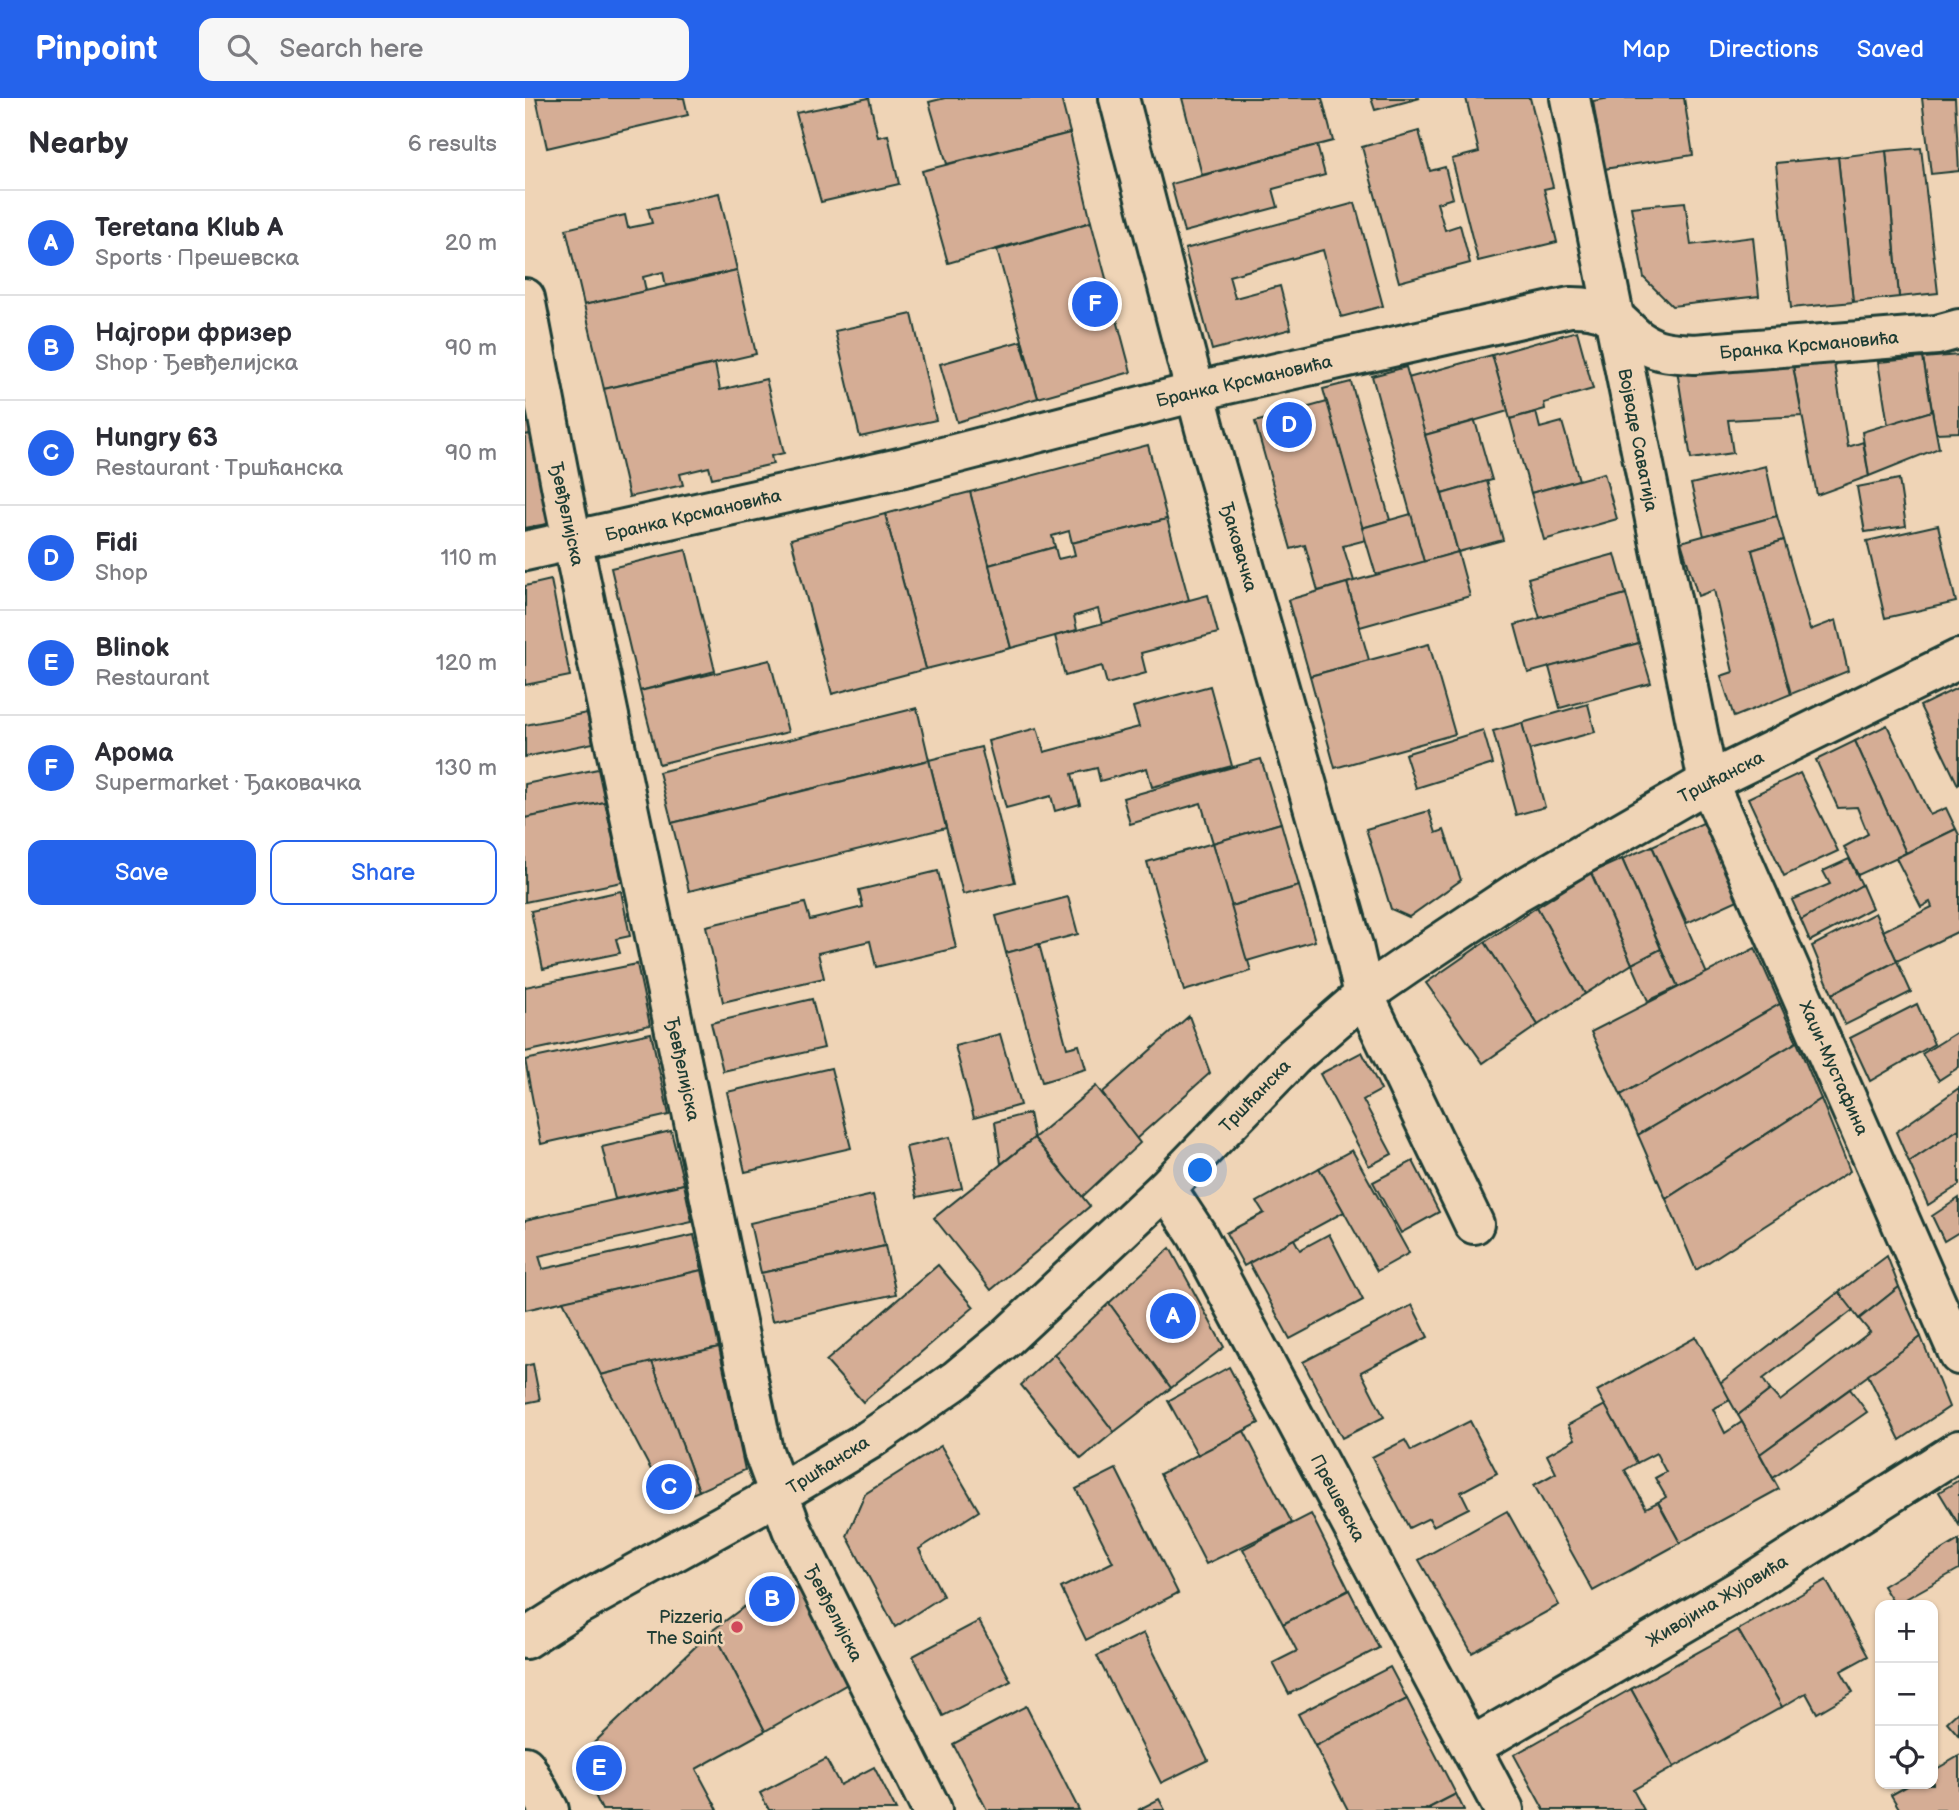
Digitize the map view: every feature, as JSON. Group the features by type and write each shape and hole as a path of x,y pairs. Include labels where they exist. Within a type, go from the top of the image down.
{"street":[{"name":"Ђаковачка","path":"1119,98 1195,392 1353,946 1364,995 1474,1224"},
{"name":"Војводе Саватија","path":"1570,98 1708,782"},
{"name":"Ђевђелијска","path":"525,298 572,541 763,1451 777,1496 932,1810"},
{"name":"Бранка Крсмановића","path":"525,551 904,467 1195,392 1557,309 1583,307 1612,314 1654,349 1694,354 1937,335 1959,329"},
{"name":"Тршћанска","path":"525,1639 578,1605 777,1496 869,1440 956,1380 1005,1339 1166,1188 1294,1056 1364,995 1527,886 1708,782 1959,659"},
{"name":"Хаџи-Мустафина","path":"1708,782 1959,1355"},
{"name":"Прешевска","path":"1166,1188 1197,1235 1504,1810"},
{"name":"Живојина Жујовића","path":"1471,1746 1738,1591 1959,1450"},
{"path":"525,1766 549,1810"}],"building":[{"path":"536,98 684,98 688,115 547,148"},
{"path":"869,98 878,137 888,135 899,184 821,202 796,113"},
{"path":"945,98 1061,98 1070,133 947,164 929,102"},
{"path":"1182,98 1322,98 1333,141 1202,175"},
{"path":"1371,98 1420,98 1375,110"},
{"path":"1466,98 1530,98 1553,187 1544,189 1557,242 1478,261 1452,159 1479,152"},
{"path":"1610,98 1684,98 1693,155 1604,169 1593,101"},
{"path":"1922,98 1955,98 1959,171 1931,174"},
{"path":"1419,131 1430,171 1445,167 1453,198 1437,203 1445,230 1460,225 1470,263 1399,282 1362,147"},
{"path":"1070,133 1091,222 948,263 922,171"},
{"path":"1317,145 1325,175 1273,189 1278,207 1184,232 1171,184"},
{"path":"1921,148 1938,293 1899,297 1886,151"},
{"path":"1886,151 1899,297 1853,302 1838,157"},
{"path":"1838,157 1853,302 1791,308 1776,163"},
{"path":"719,193 737,270 666,286 663,272 643,277 646,291 584,305 566,229 625,215 628,228 652,223 648,209"},
{"path":"1685,202 1691,245 1753,237 1759,296 1672,306 1644,278 1631,207"},
{"path":"1355,203 1383,306 1341,317 1323,250 1229,276 1235,298 1280,286 1291,329 1212,350 1185,249"},
{"path":"1091,222 1131,372 1038,398 997,250"},
{"path":"737,270 756,354 604,389 584,305"},
{"path":"912,314 936,420 860,437 835,331"},
{"path":"1577,331 1593,389 1544,403 1545,409 1510,419 1492,355"},
{"path":"1021,341 1038,398 957,422 940,364"},
{"path":"1492,355 1508,411 1425,435 1408,378"},
{"path":"1959,355 1959,432 1936,433 1923,358"},
{"path":"1923,358 1932,411 1888,425 1878,362"},
{"path":"1834,363 1848,447 1863,442 1869,476 1817,495 1793,366"},
{"path":"715,364 720,390 766,379 784,453 771,456 773,464 712,478 709,467 680,474 683,485 629,497 604,389"},
{"path":"1793,366 1802,416 1728,420 1733,453 1691,459 1677,370"},
{"path":"1406,367 1458,552 1424,562 1372,376"},
{"path":"1351,382 1390,520 1362,528 1323,389"},
{"path":"1327,402 1366,540 1343,546 1354,581 1318,591 1305,545 1291,549 1255,422"},
{"path":"525,404 531,434 525,435"},
{"path":"1932,411 1939,448 1869,476 1862,432"},
{"path":"1536,412 1540,428 1562,422 1579,480 1531,493 1510,419"},
{"path":"1475,421 1492,480 1442,494 1425,435"},
{"path":"531,434 552,523 525,528 525,435"},
{"path":"1148,445 1167,519 1072,543 1069,531 1052,536 1055,547 989,565 970,492"},
{"path":"1766,466 1777,516 1704,536 1691,484"},
{"path":"1604,473 1617,519 1544,540 1531,493"},
{"path":"1899,479 1906,526 1865,532 1857,487"},
{"path":"1487,481 1503,540 1458,552 1442,494"},
{"path":"970,492 1011,648 926,669 885,514"},
{"path":"885,514 926,669 832,694 791,539"},
{"path":"1411,514 1424,562 1376,575 1362,528"},
{"path":"1777,516 1784,540 1752,550 1791,694 1734,717 1721,676 1733,672 1714,590 1698,596 1681,542"},
{"path":"1167,519 1189,600 1102,624 1098,609 1074,616 1077,630 1011,648 989,565 1055,547 1058,559 1075,555 1072,543"},
{"path":"1938,525 1956,602 1885,618 1867,541"},
{"path":"1784,540 1810,630 1836,620 1848,671 1791,694 1752,550"},
{"path":"686,550 715,671 640,691 611,568"},
{"path":"1458,552 1470,596 1360,627 1347,583"},
{"path":"1615,554 1626,594 1540,618 1528,578"},
{"path":"551,580 570,676 525,685 525,586"},
{"path":"1347,583 1369,660 1310,676 1288,600"},
{"path":"1626,594 1639,643 1528,673 1515,625"},
{"path":"1208,595 1218,633 1141,653 1146,673 1107,684 1102,666 1065,676 1055,636"},
{"path":"1639,643 1651,683 1560,708 1549,667"},
{"path":"1429,644 1455,734 1335,768 1310,676"},
{"path":"770,660 788,732 659,764 640,691"},
{"path":"1210,686 1232,766 1152,787 1147,768 1100,781 1097,768 1072,774 1080,804 1055,811 1051,796 1006,808 988,741 1037,728 1044,752 1139,727 1133,707"},
{"path":"1959,687 1959,784 1958,785 1920,706"},
{"path":"1588,704 1595,732 1529,750 1522,723"},
{"path":"917,708 929,760 672,823 659,772"},
{"path":"587,713 593,743 525,757 525,725"},
{"path":"1522,723 1545,807 1516,815 1493,731"},
{"path":"1887,725 1930,815 1946,808 1956,829 1906,853 1855,741"},
{"path":"1483,730 1493,764 1416,788 1405,754"},
{"path":"1855,741 1906,853 1858,875 1844,847 1868,834 1857,807 1838,808 1816,760"},
{"path":"981,747 1015,882 963,894 929,760"},
{"path":"1261,759 1281,823 1213,843 1201,803 1130,824 1123,798"},
{"path":"929,760 946,828 689,891 672,823"},
{"path":"598,769 605,802 525,818 525,784"},
{"path":"1800,773 1838,851 1784,876 1748,798"},
{"path":"605,802 622,882 525,902 525,818"},
{"path":"1429,811 1436,833 1444,830 1461,880 1409,917 1391,909 1366,829"},
{"path":"1705,822 1740,899 1687,923 1652,846"},
{"path":"1281,823 1299,886 1231,906 1213,843"},
{"path":"1956,829 1959,835 1959,931 1897,961 1883,931 1932,907 1930,902 1921,907 1896,858"},
{"path":"1213,843 1251,971 1184,991 1147,862"},
{"path":"1652,846 1707,974 1678,987 1622,859"},
{"path":"1622,859 1661,949 1632,964 1591,873"},
{"path":"1849,859 1862,885 1801,920 1792,900 1830,884 1823,871"},
{"path":"938,871 956,948 876,967 870,941 818,953 824,978 723,1002 706,926 805,903 810,920 863,907 859,890"},
{"path":"1591,873 1632,964 1585,994 1537,907"},
{"path":"1862,885 1872,908 1810,941 1801,920"},
{"path":"1299,886 1315,941 1247,961 1231,906"},
{"path":"621,891 630,936 616,939 620,953 543,969 531,911"},
{"path":"1068,897 1078,934 1006,953 996,916"},
{"path":"1537,907 1585,994 1538,1025 1485,942"},
{"path":"1875,913 1897,961 1832,994 1812,946"},
{"path":"1485,942 1538,1025 1483,1063 1426,983"},
{"path":"1039,944 1067,1048 1079,1045 1086,1069 1042,1082 1006,953"},
{"path":"1755,948 1780,1004 1621,1095 1591,1032"},
{"path":"1661,949 1678,987 1648,1001 1632,964"},
{"path":"1897,961 1911,992 1845,1025 1832,994"},
{"path":"637,964 650,1025 525,1052 525,987"},
{"path":"812,999 824,1048 723,1071 711,1023"},
{"path":"1780,1004 1797,1042 1638,1135 1621,1095"},
{"path":"1917,1004 1934,1044 1870,1081 1850,1038"},
{"path":"1189,1016 1210,1073 1136,1139 1102,1093"},
{"path":"1959,1031 1959,1067 1939,1080 1922,1054"},
{"path":"651,1033 669,1115 541,1144 525,1060"},
{"path":"1000,1034 1020,1105 974,1118 955,1046"},
{"path":"1797,1042 1821,1099 1666,1199 1638,1135"},
{"path":"1362,1052 1381,1090 1363,1100 1392,1154 1369,1166 1320,1074"},
{"path":"831,1068 851,1148 745,1172 727,1092"},
{"path":"1096,1086 1140,1143 1082,1197 1034,1138"},
{"path":"1959,1088 1959,1129 1909,1162 1896,1132"},
{"path":"1821,1099 1850,1171 1696,1270 1666,1199"},
{"path":"1029,1113 1034,1138 1001,1164 995,1122"},
{"path":"1959,1129 1959,1185 1928,1205 1909,1162"},
{"path":"671,1131 684,1184 615,1199 602,1147"},
{"path":"950,1137 962,1188 917,1197 906,1147"},
{"path":"1034,1138 1090,1206 991,1290 934,1218"},
{"path":"1352,1150 1409,1253 1377,1271 1319,1168"},
{"path":"1413,1161 1439,1212 1401,1233 1373,1182"},
{"path":"1319,1168 1344,1212 1244,1266 1226,1233 1264,1213 1257,1202"},
{"path":"684,1184 692,1222 539,1256 543,1269 694,1235 702,1270 525,1310 525,1220"},
{"path":"873,1195 885,1246 761,1273 750,1223"},
{"path":"1959,1198 1959,1232 1944,1241 1932,1216"},
{"path":"1329,1234 1363,1300 1290,1339 1249,1263 1294,1239 1300,1250"},
{"path":"885,1246 896,1294 772,1321 761,1273"},
{"path":"1170,1248 1224,1347 1171,1388 1109,1303"},
{"path":"1887,1256 1899,1287 1859,1319 1839,1292"},
{"path":"938,1265 974,1307 863,1402 826,1361"},
{"path":"702,1270 719,1347 601,1375 563,1301"},
{"path":"1899,1287 1921,1337 1760,1454 1738,1415 1770,1390 1780,1401 1870,1332 1859,1319"},
{"path":"1839,1292 1853,1310 1763,1379 1770,1390 1738,1415 1720,1383"},
{"path":"1109,1303 1171,1388 1114,1432 1054,1354"},
{"path":"1412,1305 1428,1337 1361,1372 1384,1417 1342,1438 1303,1362"},
{"path":"1696,1337 1730,1400 1713,1409 1725,1433 1742,1422 1779,1489 1680,1543 1658,1502 1666,1497 1655,1478 1666,1472 1656,1453 1637,1463 1597,1391"},
{"path":"1921,1337 1949,1407 1900,1440 1868,1375"},
{"path":"719,1347 745,1470 699,1491 652,1362"},
{"path":"1054,1354 1114,1432 1081,1459 1021,1385"},
{"path":"652,1362 699,1491 669,1504 601,1375"},
{"path":"533,1364 540,1400 525,1403 525,1366"},
{"path":"1229,1367 1259,1423 1198,1455 1168,1401"},
{"path":"1850,1389 1867,1412 1773,1478 1760,1454"},
{"path":"1605,1405 1637,1463 1625,1470 1646,1508 1658,1502 1680,1543 1593,1591 1534,1485 1556,1473 1547,1455 1575,1439 1568,1425"},
{"path":"1470,1421 1497,1473 1461,1492 1469,1508 1433,1526 1429,1518 1409,1528 1372,1457 1405,1440 1411,1451"},
{"path":"1244,1431 1292,1523 1206,1564 1160,1474"},
{"path":"941,1446 979,1511 919,1549 943,1596 895,1627 847,1536 865,1494"},
{"path":"1116,1469 1178,1593 1086,1640 1061,1588 1113,1562 1076,1489"},
{"path":"1959,1480 1959,1525 1939,1492"},
{"path":"1507,1511 1559,1605 1472,1653 1419,1560"},
{"path":"1311,1514 1349,1590 1283,1624 1243,1549"},
{"path":"1959,1540 1959,1569 1904,1600 1892,1600 1883,1586"},
{"path":"1826,1580 1868,1656 1841,1671 1853,1692 1817,1713 1806,1693 1782,1707 1738,1630"},
{"path":"772,1586 796,1588 807,1597 849,1683 765,1731 713,1630"},
{"path":"1349,1590 1379,1648 1289,1694 1273,1663 1297,1651 1283,1624"},
{"path":"979,1621 1011,1681 943,1716 913,1656"},
{"path":"713,1630 765,1731 696,1769 718,1810 602,1810 593,1791 582,1785 577,1777 578,1758"},
{"path":"1738,1630 1782,1707 1674,1767 1631,1689"},
{"path":"1144,1633 1208,1760 1161,1783 1097,1656"},
{"path":"1390,1667 1407,1699 1315,1746 1298,1714"},
{"path":"1631,1689 1674,1767 1633,1790 1644,1810 1544,1810 1514,1755"},
{"path":"1407,1699 1456,1794 1425,1810 1348,1810 1315,1746"},
{"path":"1026,1706 1079,1810 987,1810 953,1744"},
{"path":"1959,1711 1959,1736 1947,1722"},
{"path":"1959,1756 1959,1810 1900,1810 1891,1795 1902,1789 1938,1789 1938,1768"},
{"path":"826,1759 840,1785 874,1767 896,1810 769,1810 760,1793"},
{"path":"1456,1794 1464,1810 1425,1810"},
{"path":"1159,1799 1165,1810 1138,1810"}],"place":[{"name":"Арома","path":"1095,304"},
{"name":"Fidi","path":"1289,425"},
{"name":"Teretana Klub A","path":"1173,1316"},
{"name":"Hungry 63","path":"669,1487"},
{"name":"Најгори фризер","path":"772,1599"},
{"name":"Pizzeria The Saint","path":"737,1627"},
{"name":"Blinok","path":"599,1768"}]}
